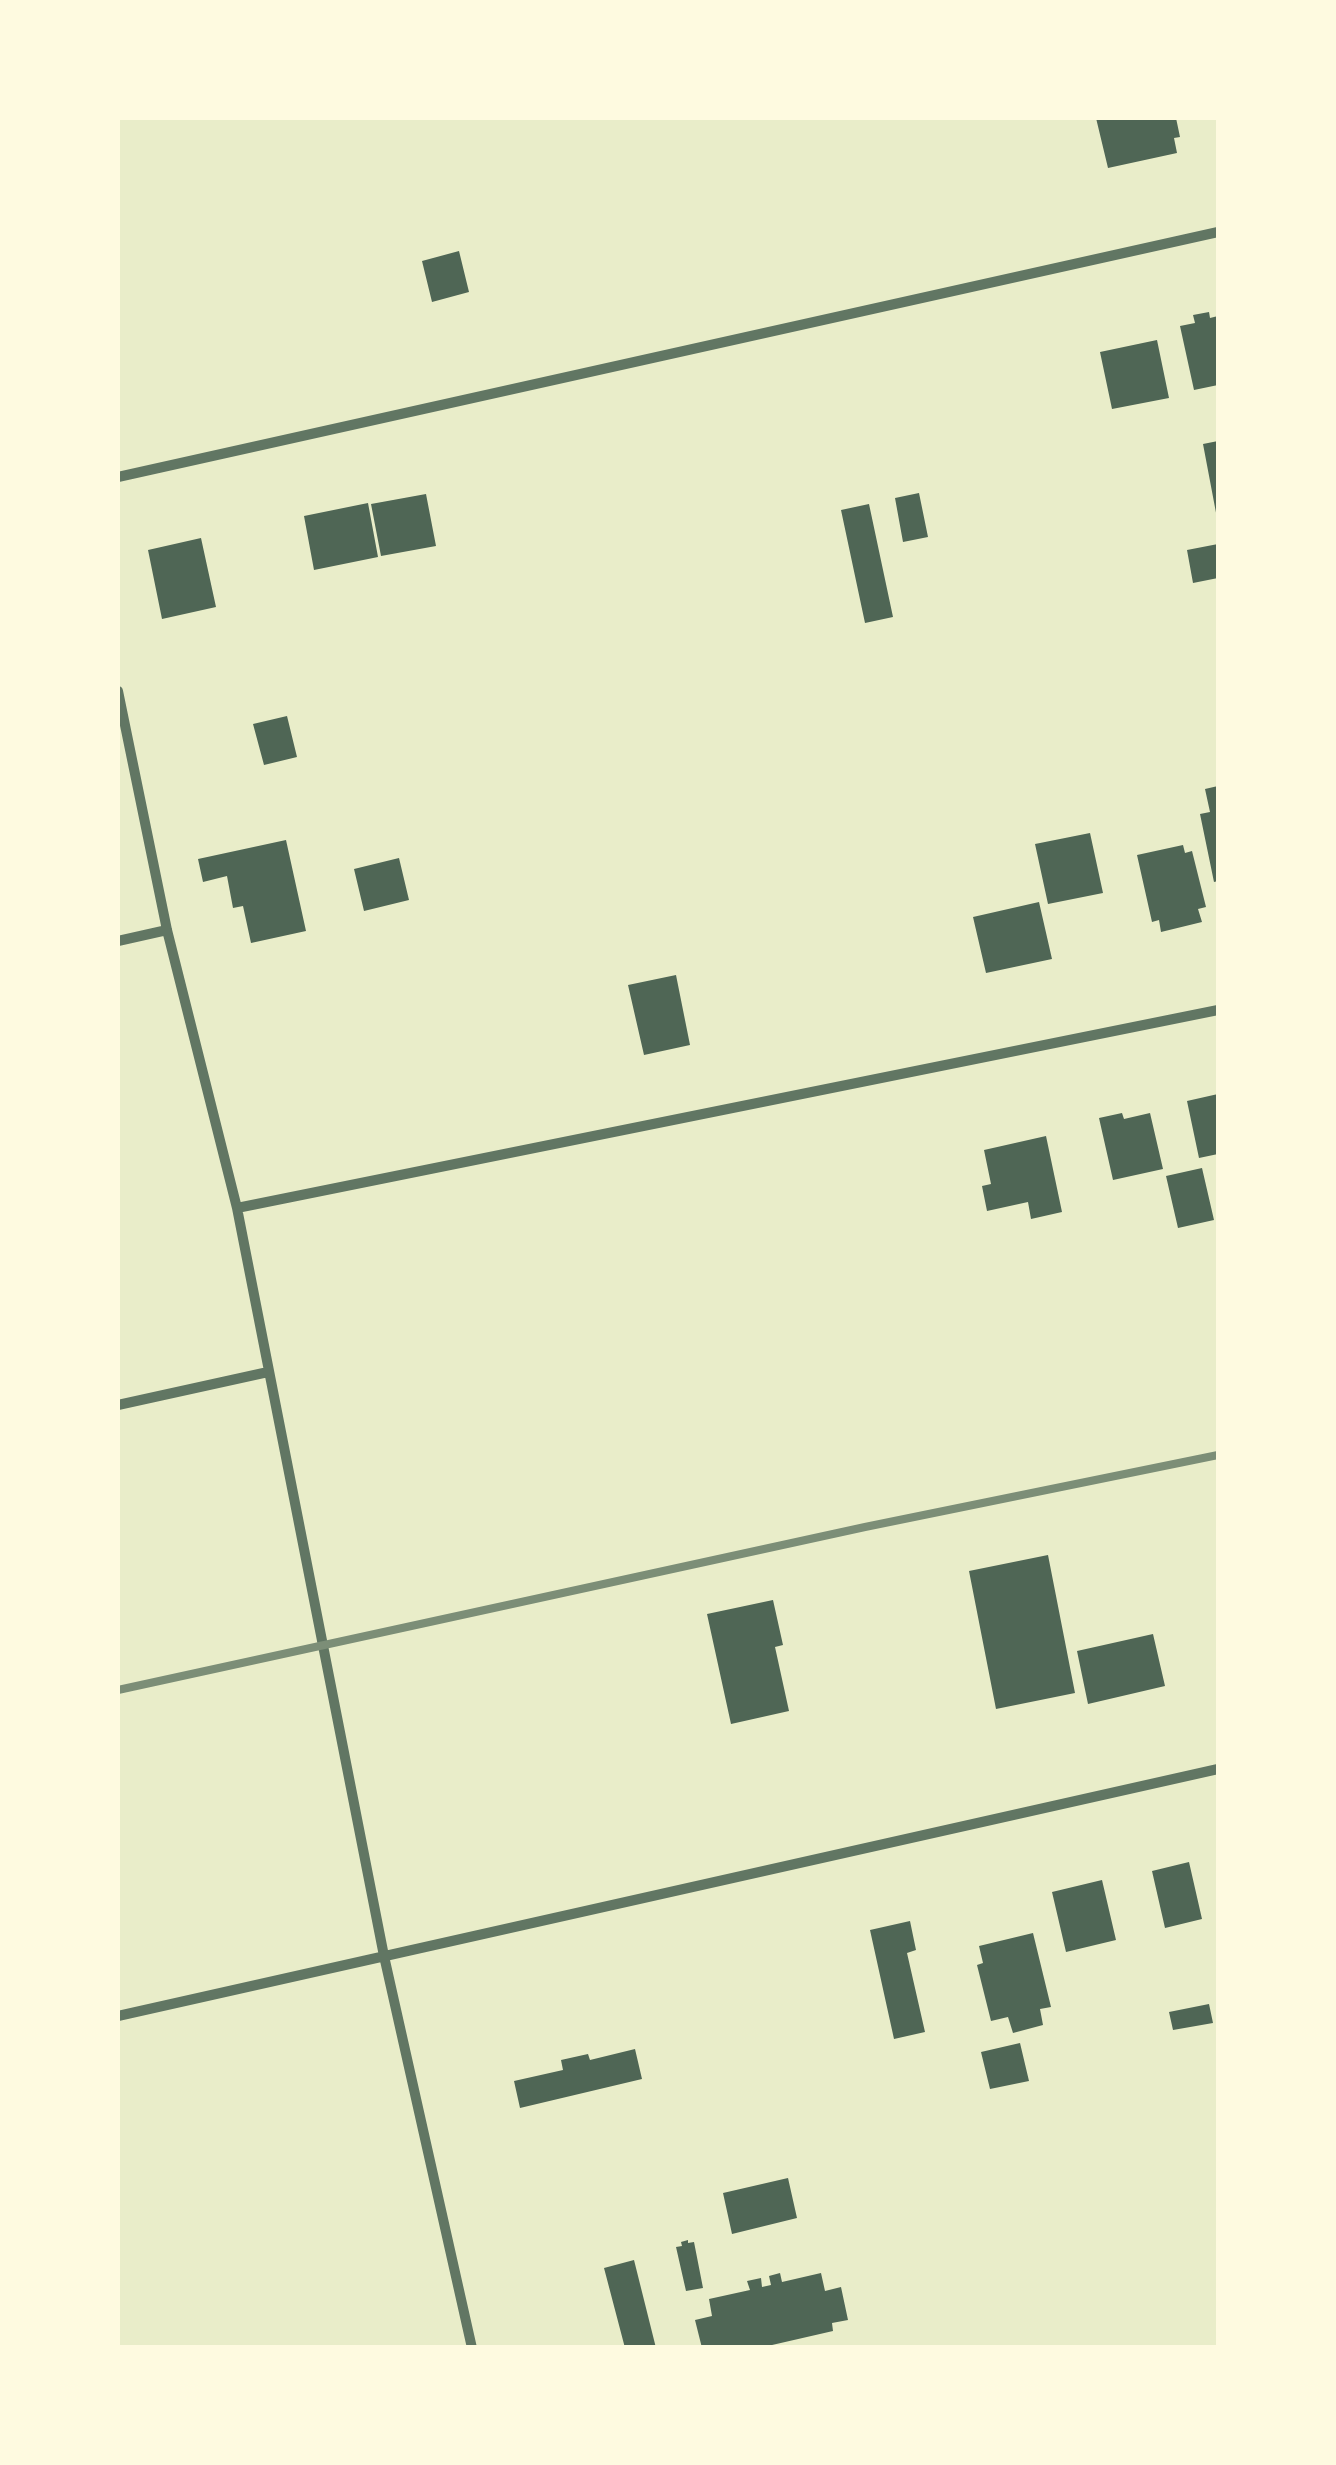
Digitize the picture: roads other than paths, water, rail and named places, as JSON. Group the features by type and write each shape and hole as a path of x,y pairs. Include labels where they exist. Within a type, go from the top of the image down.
{"street":[{"path":"118,478 1218,232"},
{"path":"118,691 167,930 237,1208 384,1956 472,2348"},
{"path":"118,942 167,930"},
{"path":"237,1208 1218,1010"},
{"path":"118,1406 268,1372"},
{"path":"118,2016 1218,1769"}],"railway":[{"path":"118,1690 865,1527 1218,1455"}]}
